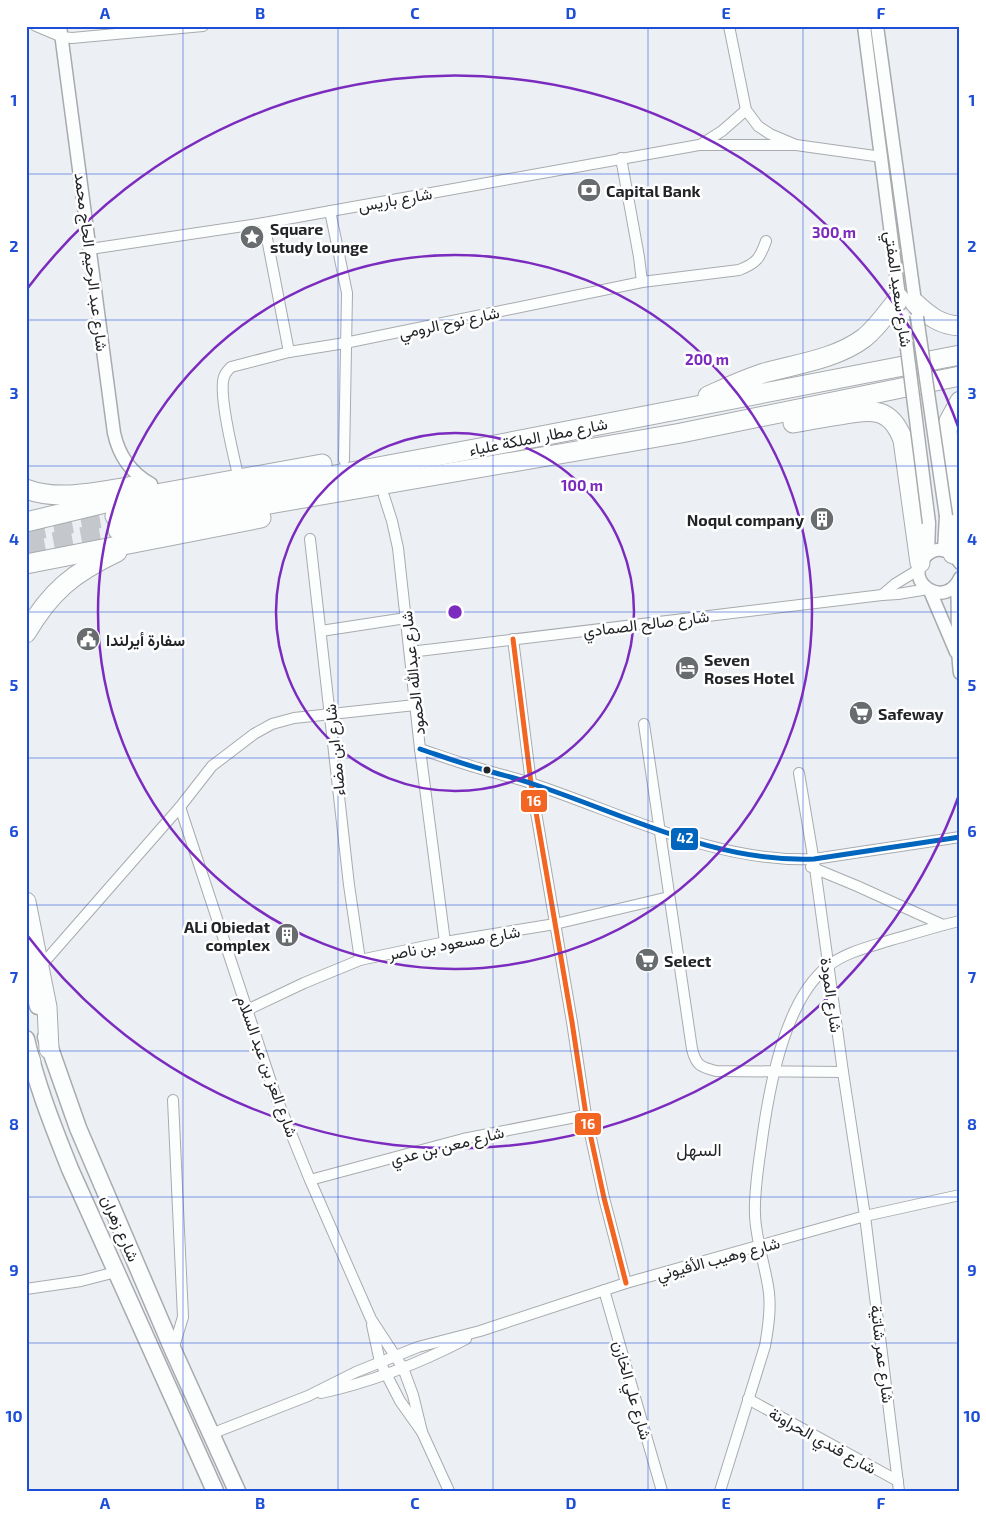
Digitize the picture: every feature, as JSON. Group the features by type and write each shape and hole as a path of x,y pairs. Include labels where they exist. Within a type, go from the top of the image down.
{"highway":[{"path":"681,409 744,381 830,355 853,345 876,327 908,309 946,325 960,326"},
{"name":"شارع مطار الملكة علياء","path":"960,355 485,447 116,523 681,433 960,376"},
{"path":"955,558 957,521 947,431 948,421 960,401"},
{"path":"681,433 735,432 864,411 876,411 883,414 897,425 902,440 922,562"},
{"path":"26,522 101,504 390,452 458,444 485,447"},
{"path":"26,564 306,508 384,496 437,485 477,467"},
{"path":"26,488 49,494 72,494 151,484 198,486"},
{"path":"26,633 41,609 71,579 83,570 135,543"},
{"path":"26,902 33,963 47,1007 49,1049"}],"main road":[{"name":"شارع زهران","path":"26,1039 29,1055 48,1116 66,1160 215,1491"},
{"name":"شارع زهران","path":"49,1049 78,1128 173,1350 237,1491"}],"street":[{"path":"36,26 80,38 203,26"},
{"path":"729,26 746,110 758,126 796,145 882,157"},
{"name":"شارع سعيد المفتي","path":"864,26 882,157 908,309 955,558"},
{"name":"شارع سعيد المفتي","path":"876,26 908,309 912,386 929,524 922,562"},
{"name":"شارع عبد الرحيم الحاج محمد","path":"61,32 114,433 122,457 132,470 151,484"},
{"name":"شارع باريس","path":"699,145 722,131 746,110"},
{"name":"شارع باريس","path":"90,249 264,223 699,145 796,145"},
{"path":"621,158 642,282"},
{"path":"330,211 347,293 344,460"},
{"path":"264,223 289,352"},
{"name":"شارع نوح الرومي","path":"239,479 228,428 223,387 223,378 231,367 289,352 345,344 642,282 739,270 752,265 760,258 766,240"},
{"name":"شارع عبدالله الحمود","path":"384,496 398,548 420,749 445,942"},
{"name":"شارع ابن مضاء","path":"310,539 349,885 360,960"},
{"path":"882,595 936,550 955,558"},
{"path":"922,562 919,577 929,590 958,656"},
{"path":"929,590 937,593 952,590 958,581"},
{"path":"958,581 958,656 960,673"},
{"name":"شارع صالح الصمادي","path":"410,652 929,590"},
{"path":"320,631 406,618"},
{"path":"513,639 531,783 586,1114 604,1198 626,1283"},
{"path":"33,963 180,807 212,766 254,734 272,724 294,718 415,705"},
{"path":"644,724 695,1060 703,1068 716,1071 843,1072"},
{"path":"420,749 486,771 531,783 721,850 762,858 814,864 943,925"},
{"name":"شارع المودة","path":"799,773 865,1216"},
{"name":"شارع العز بن عبد السلام","path":"180,807 275,1094 310,1180 371,1319 403,1368 413,1395 422,1432"},
{"path":"814,864 960,837"},
{"name":"شارع مسعود بن ناصر","path":"247,1010 360,960 445,942 555,924 669,897"},
{"path":"720,1491 765,1346 768,1327 769,1293 759,1247 755,1215 757,1175 764,1122 775,1070 782,1043 796,1009 803,996 828,966 863,948 960,921"},
{"path":"173,1100 183,1317 173,1350"},
{"name":"شارع معن بن عدي","path":"310,1180 463,1139 586,1114"},
{"name":"شارع وهيب الأفيوني","path":"211,1434 308,1396 337,1381 418,1347 480,1331 626,1283 865,1216 960,1195"},
{"name":"شارع عمر شاتية","path":"865,1216 899,1486"},
{"path":"26,1289 73,1282 116,1272"},
{"name":"شارع علي الخازن","path":"604,1290 662,1491"},
{"name":"شارع العز بن عبد السلام","path":"371,1319 380,1362 400,1401 422,1432 449,1491"},
{"name":"شارع وهيب الأفيوني","path":"308,1396 344,1388 386,1375 440,1352 480,1331"},
{"name":"شارع فندي الحراونة","path":"748,1399 899,1486"}],"tunnel":[{"path":"26,532 115,516"},
{"path":"26,547 118,530"}],"transit line":[{"name":"16","path":"513,639 531,783 586,1115 604,1198 626,1283"},
{"name":"42","path":"420,749 527,782 670,834 741,853 777,858 814,859 960,837"}],"place":[{"name":"Capital Bank","path":"589,190"},
{"name":"Square study lounge","path":"252,237"},
{"name":"Noqul company","path":"822,519"},
{"name":"سفارة أيرلندا","path":"88,639"},
{"name":"Seven Roses Hotel","path":"687,668"},
{"name":"Safeway","path":"861,713"},
{"name":"ALi Obiedat complex","path":"287,935"},
{"name":"Select","path":"647,960"}],"district":[{"name":"السهل","path":"699,1149"}]}
